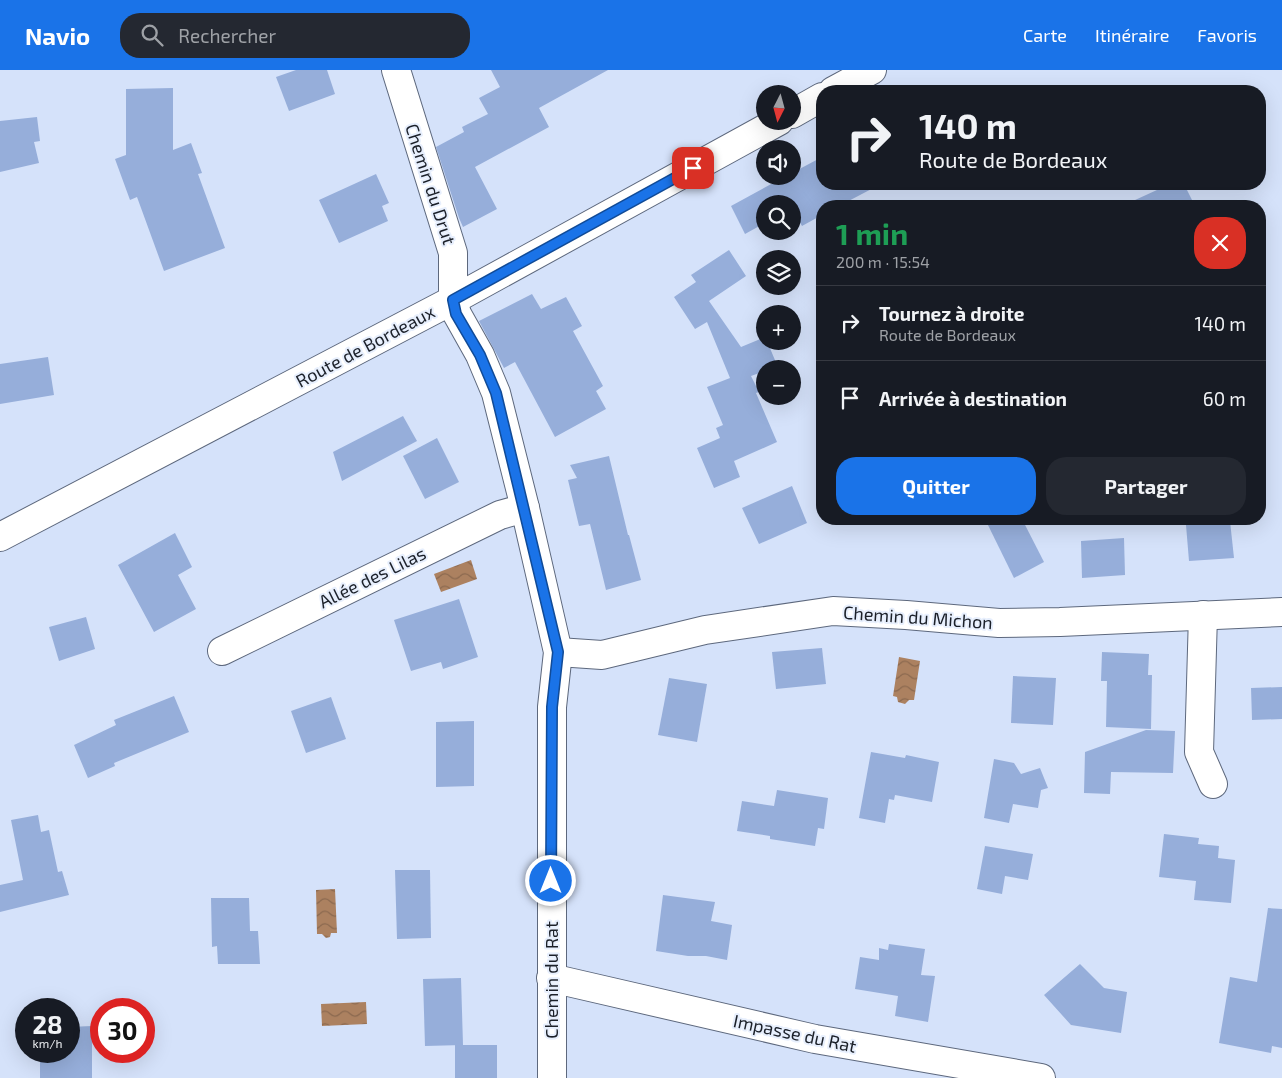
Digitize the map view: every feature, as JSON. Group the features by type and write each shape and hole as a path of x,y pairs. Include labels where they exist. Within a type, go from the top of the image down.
{"street":[{"name":"Chemin du Drut","path":"396,70 453,253 453,300"},
{"path":"844,85 872,70"},
{"path":"801,109 816,100"},
{"name":"Route de Bordeaux","path":"0,536 453,300 763,130"},
{"name":"Chemin du Rat","path":"453,300 456,314 480,355 496,393 558,652 552,707 552,1078"},
{"name":"Allée des Lilas","path":"222,651 500,515 524,508"},
{"name":"Chemin du Michon","path":"558,652 602,655 706,630 833,611 999,623 1282,612"},
{"path":"1203,615 1199,752 1213,784"},
{"name":"Impasse du Rat","path":"551,978 815,1039 1041,1078"}],"water":[{"path":"471,560 477,579 441,592 434,574"},
{"path":"899,657 920,661 914,700 909,700 905,704 898,702 897,697 893,696"},
{"path":"335,889 337,933 331,933 330,937 326,938 322,934 317,934 316,890"},
{"path":"366,1002 367,1024 322,1026 321,1004"}],"building":[{"path":"296,70 327,70 335,94 289,111 276,77"},
{"path":"491,70 608,70 539,108 549,127 475,167 497,209 463,227 436,147 464,132 462,127 488,114 479,98 500,87"},
{"path":"173,88 173,150 191,143 202,173 198,174 225,248 164,271 137,197 130,200 115,159 126,155 126,89"},
{"path":"37,117 40,141 34,142 39,163 0,172 0,121"},
{"path":"816,160 816,190 870,190 850,200 816,200 816,218 802,226 801,195 756,195 756,228 745,234 731,206 770,185 801,185 801,168"},
{"path":"376,174 389,203 382,206 388,221 339,243 319,200"},
{"path":"1157,190 1187,190 1192,200 1135,200"},
{"path":"729,250 746,276 709,301 741,347 756,341 756,350 771,350 775,360 756,360 756,374 751,376 756,386 756,405 761,405 777,442 734,461 740,477 714,488 697,448 720,438 716,428 723,425 707,387 730,378 707,322 695,329 674,297 696,282 691,275"},
{"path":"532,294 541,309 566,297 582,326 573,331 603,386 596,391 606,409 555,437 515,362 504,368 479,321"},
{"path":"48,357 54,395 0,404 0,364"},
{"path":"403,416 417,441 342,481 333,452"},
{"path":"437,438 459,482 425,499 403,456"},
{"path":"609,456 641,580 606,590 590,524 579,526 568,480 577,478 570,465"},
{"path":"792,486 807,523 759,544 742,508"},
{"path":"988,525 1025,525 1044,562 1014,578"},
{"path":"1186,525 1230,525 1234,558 1189,561"},
{"path":"175,533 192,567 178,575 196,609 154,632 118,565"},
{"path":"1124,538 1125,575 1082,578 1081,541"},
{"path":"459,599 478,657 443,669 441,662 411,671 394,620"},
{"path":"86,617 95,649 59,661 49,627"},
{"path":"822,648 826,684 776,689 772,652"},
{"path":"1102,652 1149,654 1148,675 1152,675 1151,729 1106,727 1107,681 1101,681"},
{"path":"1013,676 1056,678 1053,725 1011,723"},
{"path":"669,678 707,684 697,742 658,735"},
{"path":"1282,687 1282,719 1252,720 1251,688"},
{"path":"174,696 189,732 114,763 115,766 88,778 74,745 116,725 114,720"},
{"path":"331,697 346,739 306,753 291,711"},
{"path":"474,721 474,786 436,787 436,722"},
{"path":"1146,730 1175,731 1173,773 1111,772 1110,794 1084,793 1085,752"},
{"path":"871,752 905,758 906,755 939,762 932,802 895,795 894,800 889,799 885,823 859,818"},
{"path":"994,759 1014,763 1021,774 1040,768 1048,788 1041,790 1038,808 1013,804 1009,823 984,818"},
{"path":"777,790 828,798 824,829 818,828 815,846 770,839 770,836 737,831 742,801 774,806"},
{"path":"38,815 41,832 49,830 58,872 62,871 69,895 0,912 0,885 23,880 11,820"},
{"path":"1164,834 1199,838 1198,844 1219,846 1218,858 1235,860 1231,903 1194,900 1196,881 1159,877"},
{"path":"985,846 1033,854 1028,880 1005,876 1002,894 977,889"},
{"path":"395,870 430,870 431,938 397,939"},
{"path":"663,895 715,902 711,921 732,925 727,960 656,951"},
{"path":"211,898 249,898 250,931 258,931 260,964 218,964 217,946 212,947"},
{"path":"1268,908 1282,909 1282,1048 1272,1046 1271,1053 1219,1043 1230,977 1257,982"},
{"path":"889,944 925,949 921,975 935,976 928,1022 895,1016 898,996 855,989 860,957 879,960 879,948 888,950"},
{"path":"1080,964 1104,988 1127,992 1121,1033 1071,1025 1044,995"},
{"path":"461,978 463,1045 425,1046 423,979"},
{"path":"90,1026 92,1078 40,1078 40,1063 80,1063 80,1027"},
{"path":"455,1045 497,1045 497,1078 455,1078"}],"route":[{"path":"551,881 552,707 558,652 496,393 480,355 456,314 453,300 693,168"}]}
